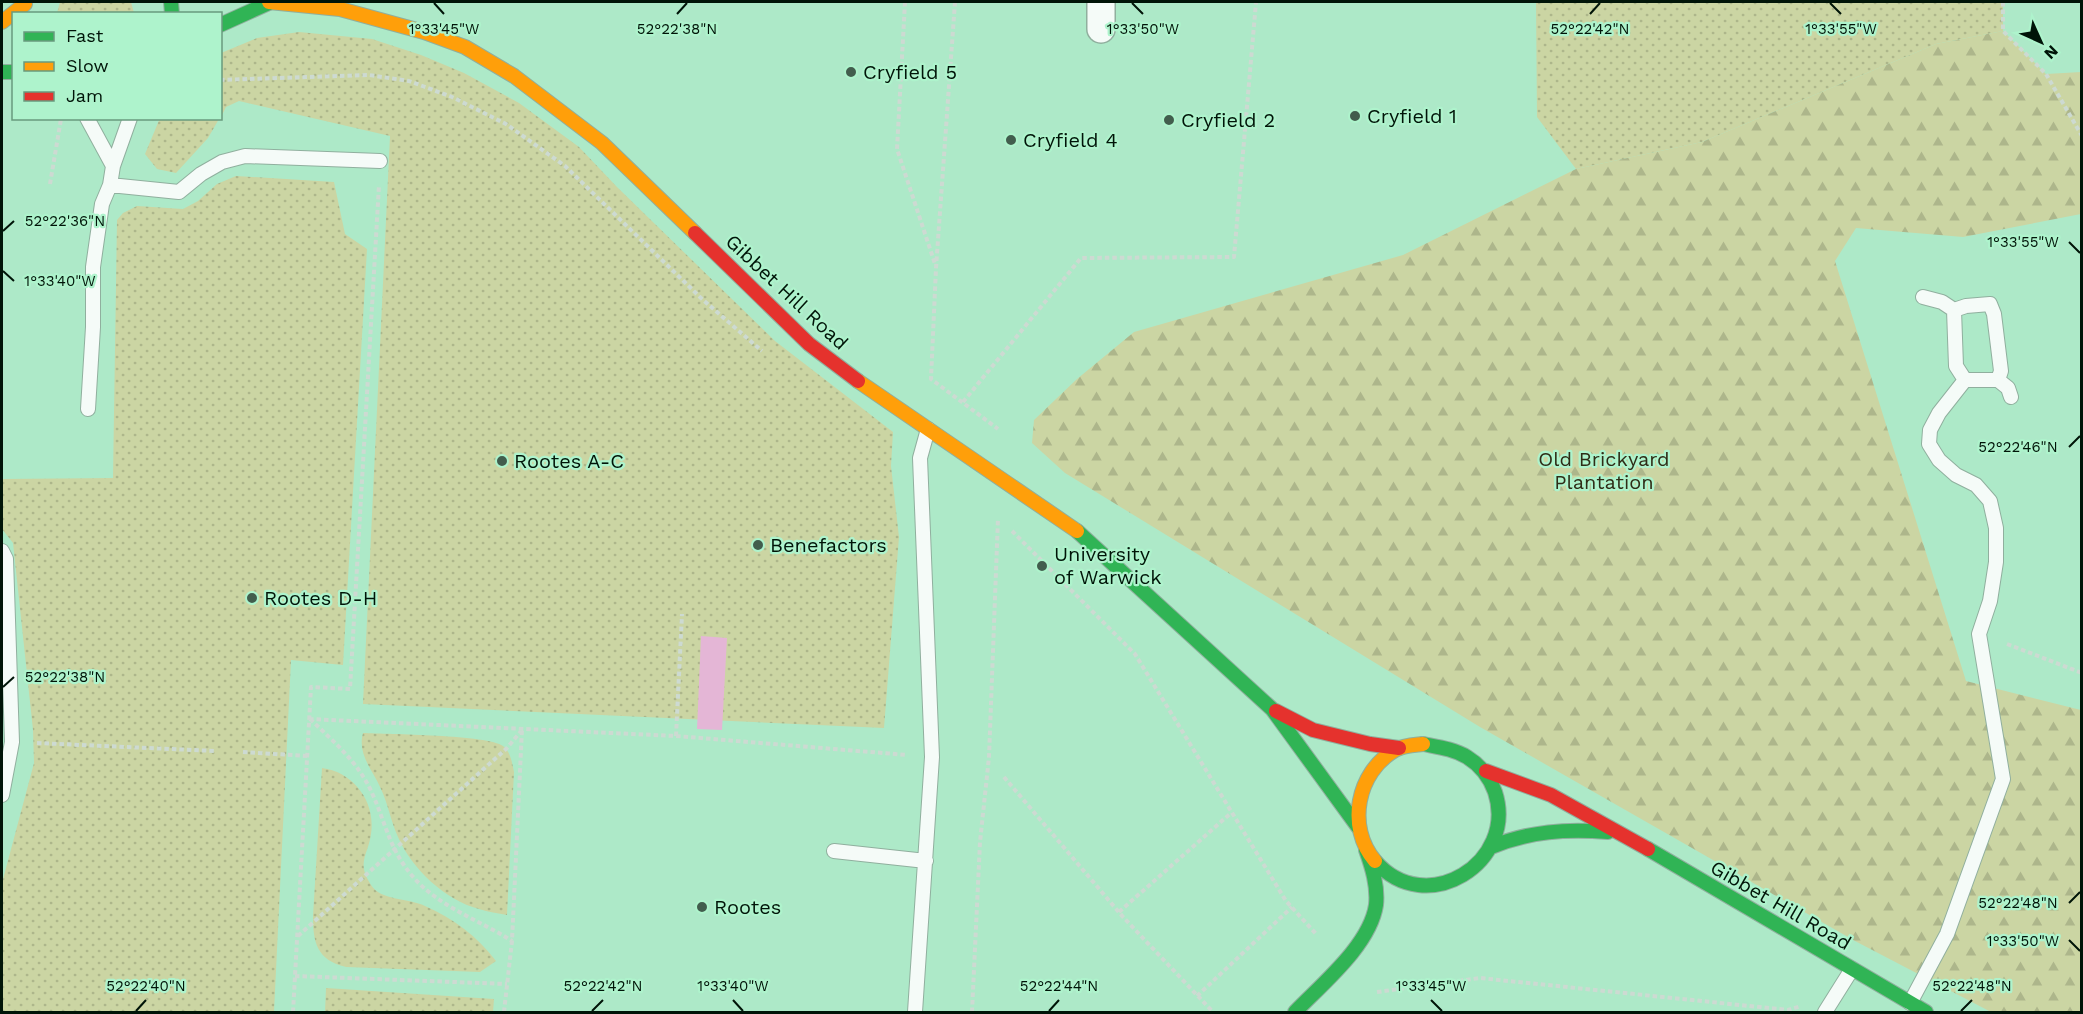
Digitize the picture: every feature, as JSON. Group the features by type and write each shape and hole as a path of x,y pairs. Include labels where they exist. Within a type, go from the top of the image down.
{"street":[{"name":"Gibbet Hill Road","path":"222,24 270,2 340,9 424,32 465,47 514,76 602,143 809,344 863,385 1075,530 1272,709 1358,827"},
{"path":"1101,2 1101,29"},
{"name":"Gibbet Hill Road","path":"1272,709 1313,730 1370,744 1399,748"},
{"path":"1295,1012 1363,937 1374,915 1376,879 1365,849 1358,827 1358,805 1368,779 1380,763 1399,748 1423,744 1467,757 1486,771 1496,792 1500,810 1498,829 1491,847 1467,873 1450,881 1417,886 1401,881 1381,868 1365,849"},
{"name":"Gibbet Hill Road","path":"1486,771 1551,795 1616,833 1638,843 1926,1012"},
{"name":"Gibbet Hill Road","path":"1491,847 1515,837 1540,831 1570,829 1616,833"}],"lane":[{"path":"88,120 113,166"},
{"path":"88,409 93,327 93,267 102,204 129,120"},
{"path":"110,185 179,192 201,174 222,162 246,156 380,161"},
{"path":"1923,297 1942,302 1954,310"},
{"path":"1954,310 1966,306 1990,304 1994,314 2001,371 1998,380"},
{"path":"1954,310 1956,366 1965,380"},
{"path":"1965,380 1998,380 2008,388 2011,398"},
{"path":"1910,1003 1947,934 2003,779 1979,634 1990,601 1996,562 1996,528 1990,501 1976,485 1956,476 1939,460 1929,444 1930,430 1939,413 1965,380"},
{"path":"915,1012 932,757 920,458 928,429"},
{"path":"2,551 6,559 12,742 2,795"},
{"path":"834,851 926,861"},
{"path":"1825,1012 1852,969"}],"path":[{"path":"905,2 897,149 936,268"},
{"path":"955,2 936,268 931,379 998,429"},
{"path":"963,402 1081,258 1234,257 1256,2"},
{"path":"2003,2 2003,31 2046,74 2082,136"},
{"path":"222,80 369,75 409,81 452,97 506,124 565,166 702,299 770,357"},
{"path":"50,184 61,120"},
{"path":"293,1012 311,687 350,688 380,161"},
{"path":"993,514 1135,654 1231,813 1292,907 1317,934"},
{"path":"972,1012 980,842 989,757 999,518"},
{"path":"676,736 682,614"},
{"path":"1979,634 2082,673"},
{"path":"309,719 676,736 932,757"},
{"path":"309,719 339,747 359,770 372,793 393,850 415,880 431,893 513,941"},
{"path":"297,937 507,748 522,729"},
{"path":"504,1012 513,941 522,729"},
{"path":"12,742 215,751"},
{"path":"243,752 307,756"},
{"path":"1004,777 1119,912 1213,1012"},
{"path":"1119,912 1231,813"},
{"path":"1197,996 1292,907"},
{"path":"295,976 507,984"},
{"path":"1377,992 1480,978 1788,1010 1802,1006"}],"shaded area":[{"name":"University of Warwick","path":"2,2 2081,2 2081,1012 2,1012"},
{"path":"701,636 727,638 722,730 697,729"}],"green space":[{"path":"60,2 131,2 134,12 57,12"},
{"path":"1536,2 2003,2 2003,31 1936,44 1702,142 1576,169 1537,117"},
{"name":"Old Brickyard Plantation","path":"2003,31 2046,74 2081,72 2081,214 1963,237 1856,228 1835,261 1966,681 2081,710 2081,1012 1991,1012 1855,941 1480,727 1065,473 1032,443 1034,420 1077,379 1134,332 1403,255 1576,169 1702,142 1936,44"},
{"path":"299,32 372,39 421,55 464,73 519,103 579,147 775,341 893,432 891,466 899,537 884,728 363,704 390,136 239,101 226,107 222,115 222,53 257,38"},
{"path":"159,120 218,120 208,138 176,173 157,169 145,154"},
{"path":"236,176 334,182 345,234 367,249 343,665 291,660 274,1012 2,1012 2,883 34,763 33,730 13,543 2,529 2,479 113,478 117,220 123,213 137,206 183,209 198,201 217,184"},
{"path":"363,733 479,739 494,742 506,748 514,772 507,915 466,905 431,882 412,860 398,837 378,782 364,755"},
{"path":"322,768 343,775 360,790 366,800 372,822 370,842 364,859 364,870 371,885 388,897 418,903 446,917 473,936 496,961 480,972 346,967 336,964 323,955 316,942 313,916"},
{"path":"326,988 494,999 493,1012 325,1012"}],"traffic: fast":[{"path":"171,2 172,12"},
{"path":"222,24 271,2"},
{"path":"2,72 12,72"},
{"path":"1077,531 1272,709 1358,827"},
{"path":"1375,861 1396,878 1418,885 1441,884 1463,875 1481,860 1493,841 1499,817 1495,792 1487,777 1476,764 1462,754 1423,744"},
{"path":"1491,847 1520,837 1548,832 1608,832"},
{"path":"1648,849 1926,1012"},
{"path":"1295,1012 1355,949 1372,920 1376,905 1376,891 1366,850"}],"traffic: slow":[{"path":"269,2 340,9 424,32 465,47 514,76 602,143 695,233"},
{"path":"15,12 25,4"},
{"path":"2,22 12,14"},
{"path":"858,381 1077,531"},
{"path":"1375,861 1366,847 1361,832 1360,801 1364,786 1382,760 1395,750 1405,746 1423,744"}],"traffic: jam":[{"path":"695,233 809,344 858,381"},
{"path":"1276,711 1313,730 1370,744 1399,748"},
{"path":"1486,771 1551,795 1648,849"}],"place":[{"name":"Cryfield 5","path":"851,72"},
{"name":"Cryfield 1","path":"1355,116"},
{"name":"Cryfield 2","path":"1169,120"},
{"name":"Cryfield 4","path":"1011,140"},
{"name":"Rootes A-C","path":"502,461"},
{"name":"Benefactors","path":"758,545"},
{"name":"University of Warwick","path":"1042,566"},
{"name":"Rootes D-H","path":"252,598"},
{"name":"Rootes","path":"702,907"}]}
